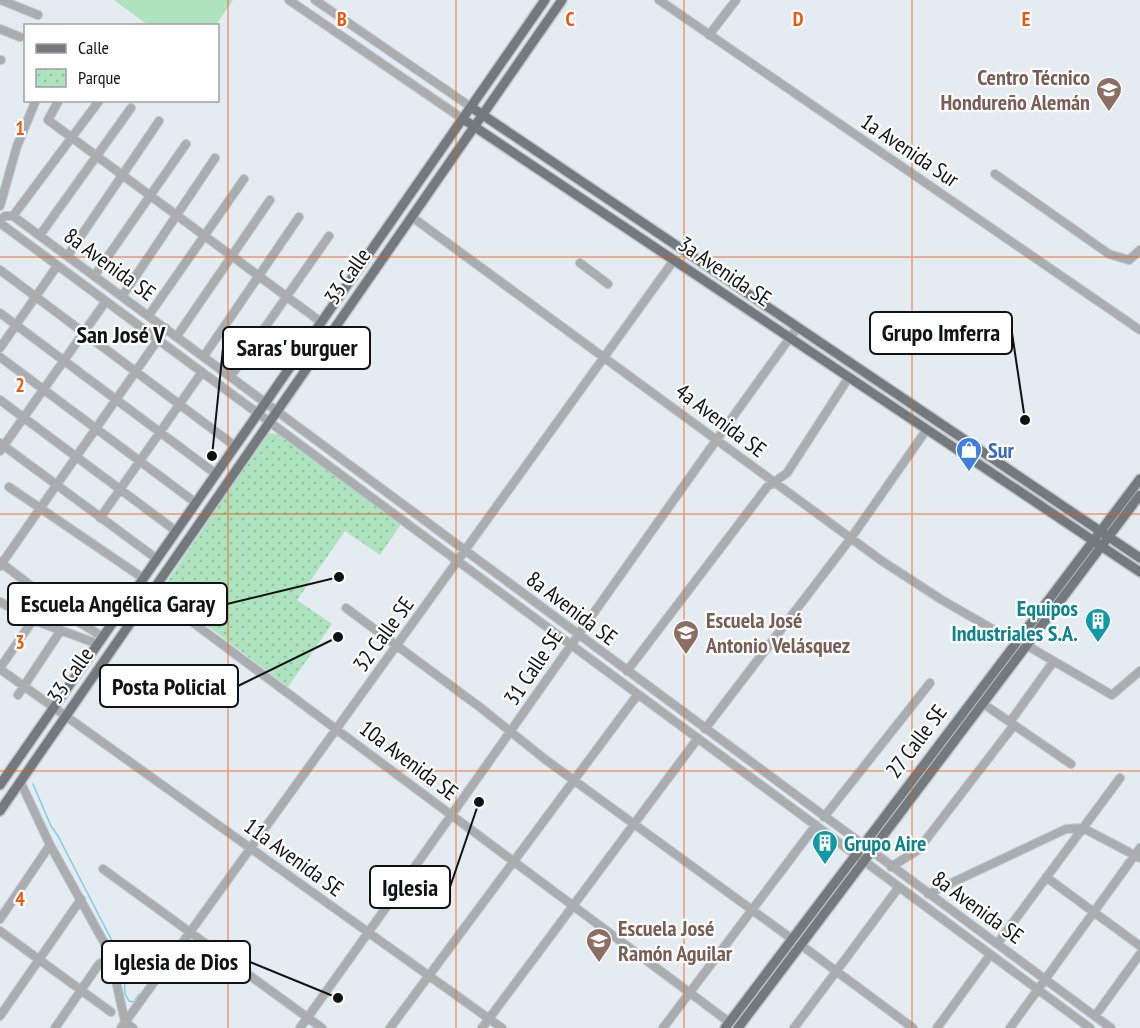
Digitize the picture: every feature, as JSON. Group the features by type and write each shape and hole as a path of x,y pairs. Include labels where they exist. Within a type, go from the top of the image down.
{"main road":[{"name":"33 Calle","path":"0,785 545,0"},
{"name":"33 Calle","path":"0,811 562,0"},
{"name":"3a Avenida SE","path":"471,107 1140,558"},
{"name":"3a Avenida SE","path":"462,118 1140,572"},
{"name":"27 Calle SE","path":"738,1028 1026,645 1097,543 1100,531 1140,479"},
{"name":"27 Calle SE","path":"727,1025 1015,642 1097,543 1108,537 1140,495"}],"street":[{"path":"1,0 38,15"},
{"name":"3a Avenida SE","path":"290,0 462,118"},
{"name":"3a Avenida SE","path":"315,0 471,107"},
{"name":"1a Avenida Sur","path":"659,0 1140,330"},
{"path":"709,34 736,0"},
{"path":"0,29 20,37"},
{"path":"35,102 17,146 0,206 5,219 98,102"},
{"path":"58,102 48,120 321,322"},
{"path":"40,235 131,108"},
{"path":"68,255 159,121"},
{"path":"95,275 186,144"},
{"path":"123,295 215,158"},
{"path":"995,174 1109,254 1130,260 1140,250"},
{"path":"149,315 244,179"},
{"path":"177,336 270,200"},
{"path":"204,356 299,217"},
{"name":"4a Avenida SE","path":"412,217 850,538 942,600 1015,642"},
{"name":"8a Avenida SE","path":"5,219 40,235 123,295 862,846 1111,1028"},
{"name":"8a Avenida SE","path":"5,219 57,266 1088,1027"},
{"path":"231,376 329,236"},
{"name":"32 Calle SE","path":"123,1025 674,260"},
{"path":"580,263 608,284"},
{"path":"0,348 57,266"},
{"path":"0,270 235,446"},
{"path":"106,301 1,447 157,559"},
{"path":"0,313 216,474"},
{"path":"100,640 1,564 156,339 166,328"},
{"name":"31 Calle SE","path":"300,1028 453,816 577,634 718,441 797,328"},
{"path":"0,357 196,503"},
{"path":"100,518 202,372"},
{"path":"627,671 766,487 787,473 849,377"},
{"path":"0,400 176,531"},
{"path":"705,729 850,538 927,429"},
{"path":"9,487 143,578"},
{"name":"10a Avenida SE","path":"152,592 690,993 727,1025"},
{"path":"0,603 33,620 100,640"},
{"path":"346,608 574,780 792,939"},
{"path":"0,669 33,620"},
{"path":"18,695 61,630"},
{"path":"1026,645 1110,694 1115,694 1140,671"},
{"path":"891,867 918,850 1012,724 1053,662"},
{"name":"11a Avenida SE","path":"0,669 502,1028"},
{"path":"824,817 930,683"},
{"path":"390,1028 638,694"},
{"path":"982,703 1071,764"},
{"path":"482,1028 698,738"},
{"path":"997,944 1120,778"},
{"path":"20,781 50,845 111,958 123,1025 133,1028"},
{"path":"663,1028 816,825"},
{"path":"928,894 1066,829 1083,828 1138,854 1010,1028"},
{"path":"0,919 50,845"},
{"path":"103,869 322,1028"},
{"path":"1046,877 1140,946"},
{"path":"794,1028 899,887"},
{"path":"0,1016 81,899"},
{"path":"0,931 111,1012"},
{"path":"801,945 913,1028"},
{"path":"1095,1016 1140,954"},
{"path":"937,1028 990,955"},
{"path":"54,1028 99,964 111,958"}],"green space":[{"path":"114,0 233,0 217,24 147,24"},
{"path":"267,434 280,435 401,524 380,555 345,531 297,600 332,624 288,687 161,591"}],"waterway":[{"path":"33,784 51,826 124,964 125,994 129,1001 134,1002 139,994"}],"place":[{"name":"Centro Técnico Hondureño Alemán","path":"1109,113"},
{"name":"Grupo Imferra","path":"1025,420"},
{"name":"Saras' burguer","path":"212,456"},
{"name":"Sur","path":"969,473"},
{"name":"Escuela Angélica Garay","path":"339,577"},
{"name":"Posta Policial","path":"338,637"},
{"name":"Equipos Industriales S.A.","path":"1098,644"},
{"name":"Escuela José Antonio Velásquez","path":"686,656"},
{"name":"Iglesia","path":"479,802"},
{"name":"Grupo Aire","path":"825,866"},
{"name":"Escuela José Ramón Aguilar","path":"599,964"},
{"name":"Iglesia de Dios","path":"338,998"}],"district":[{"name":"San José V","path":"121,334"}]}
